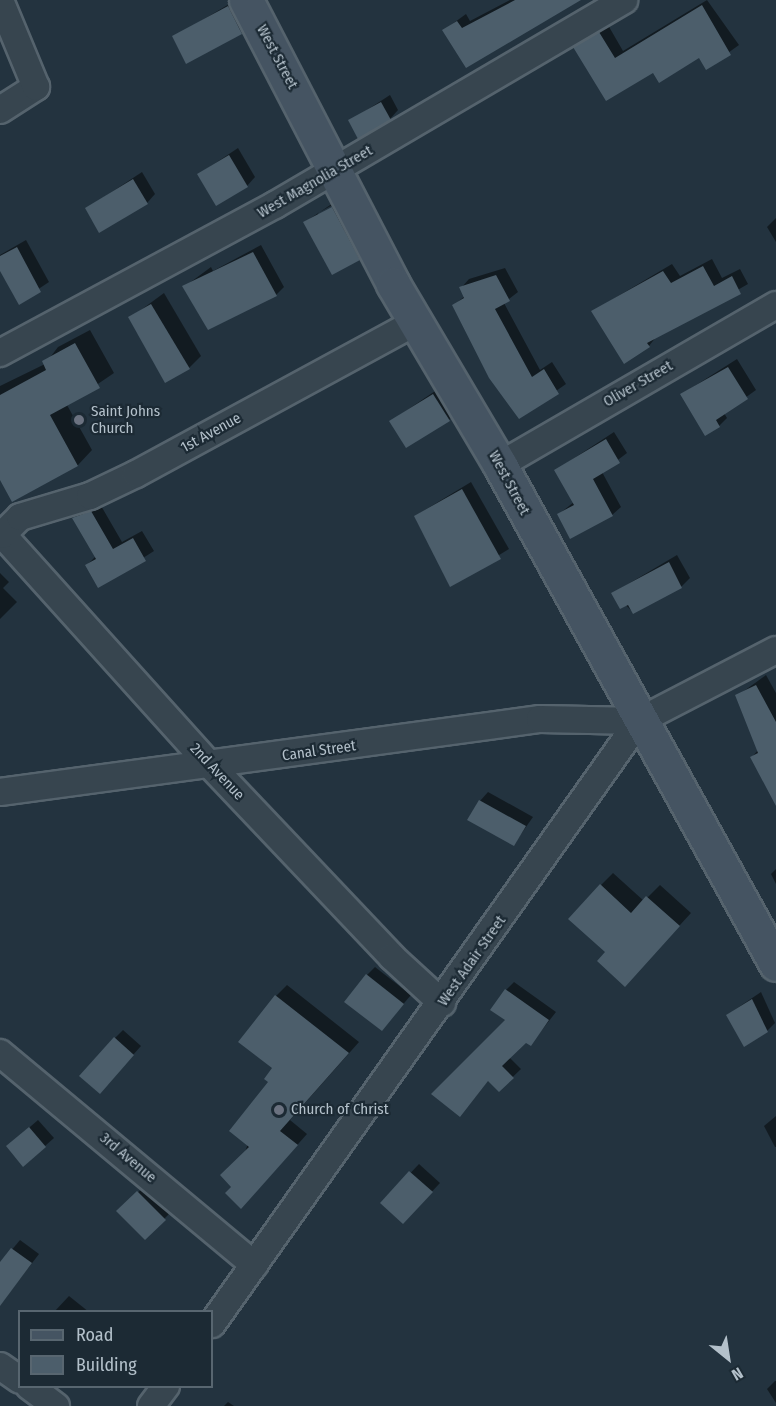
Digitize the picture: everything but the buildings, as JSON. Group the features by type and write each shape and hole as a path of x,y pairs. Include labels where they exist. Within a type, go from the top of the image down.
{"street":[{"path":"0,0 36,87 0,110"},
{"name":"West Street","path":"246,0 336,168 393,284 418,321 500,465 639,722 776,964"},
{"name":"West Magnolia Street","path":"0,353 336,168 624,0"},
{"name":"Oliver Street","path":"500,465 776,305"},
{"name":"1st Avenue","path":"1,534 20,517 90,496 136,474 418,321"},
{"name":"2nd Avenue","path":"1,534 211,766 392,957 442,1003"},
{"name":"West Adair Street","path":"213,1323 442,1003 639,722 776,650"},
{"name":"Canal Street","path":"0,792 211,766 540,719 639,722"},
{"name":"3rd Avenue","path":"0,1053 254,1265"},
{"path":"0,1366 18,1379"},
{"path":"32,1388 57,1406"},
{"path":"152,1406 165,1388"}],"place":[{"name":"Saint Johns Church","path":"79,420"},
{"name":"Church of Christ","path":"279,1110"}]}
